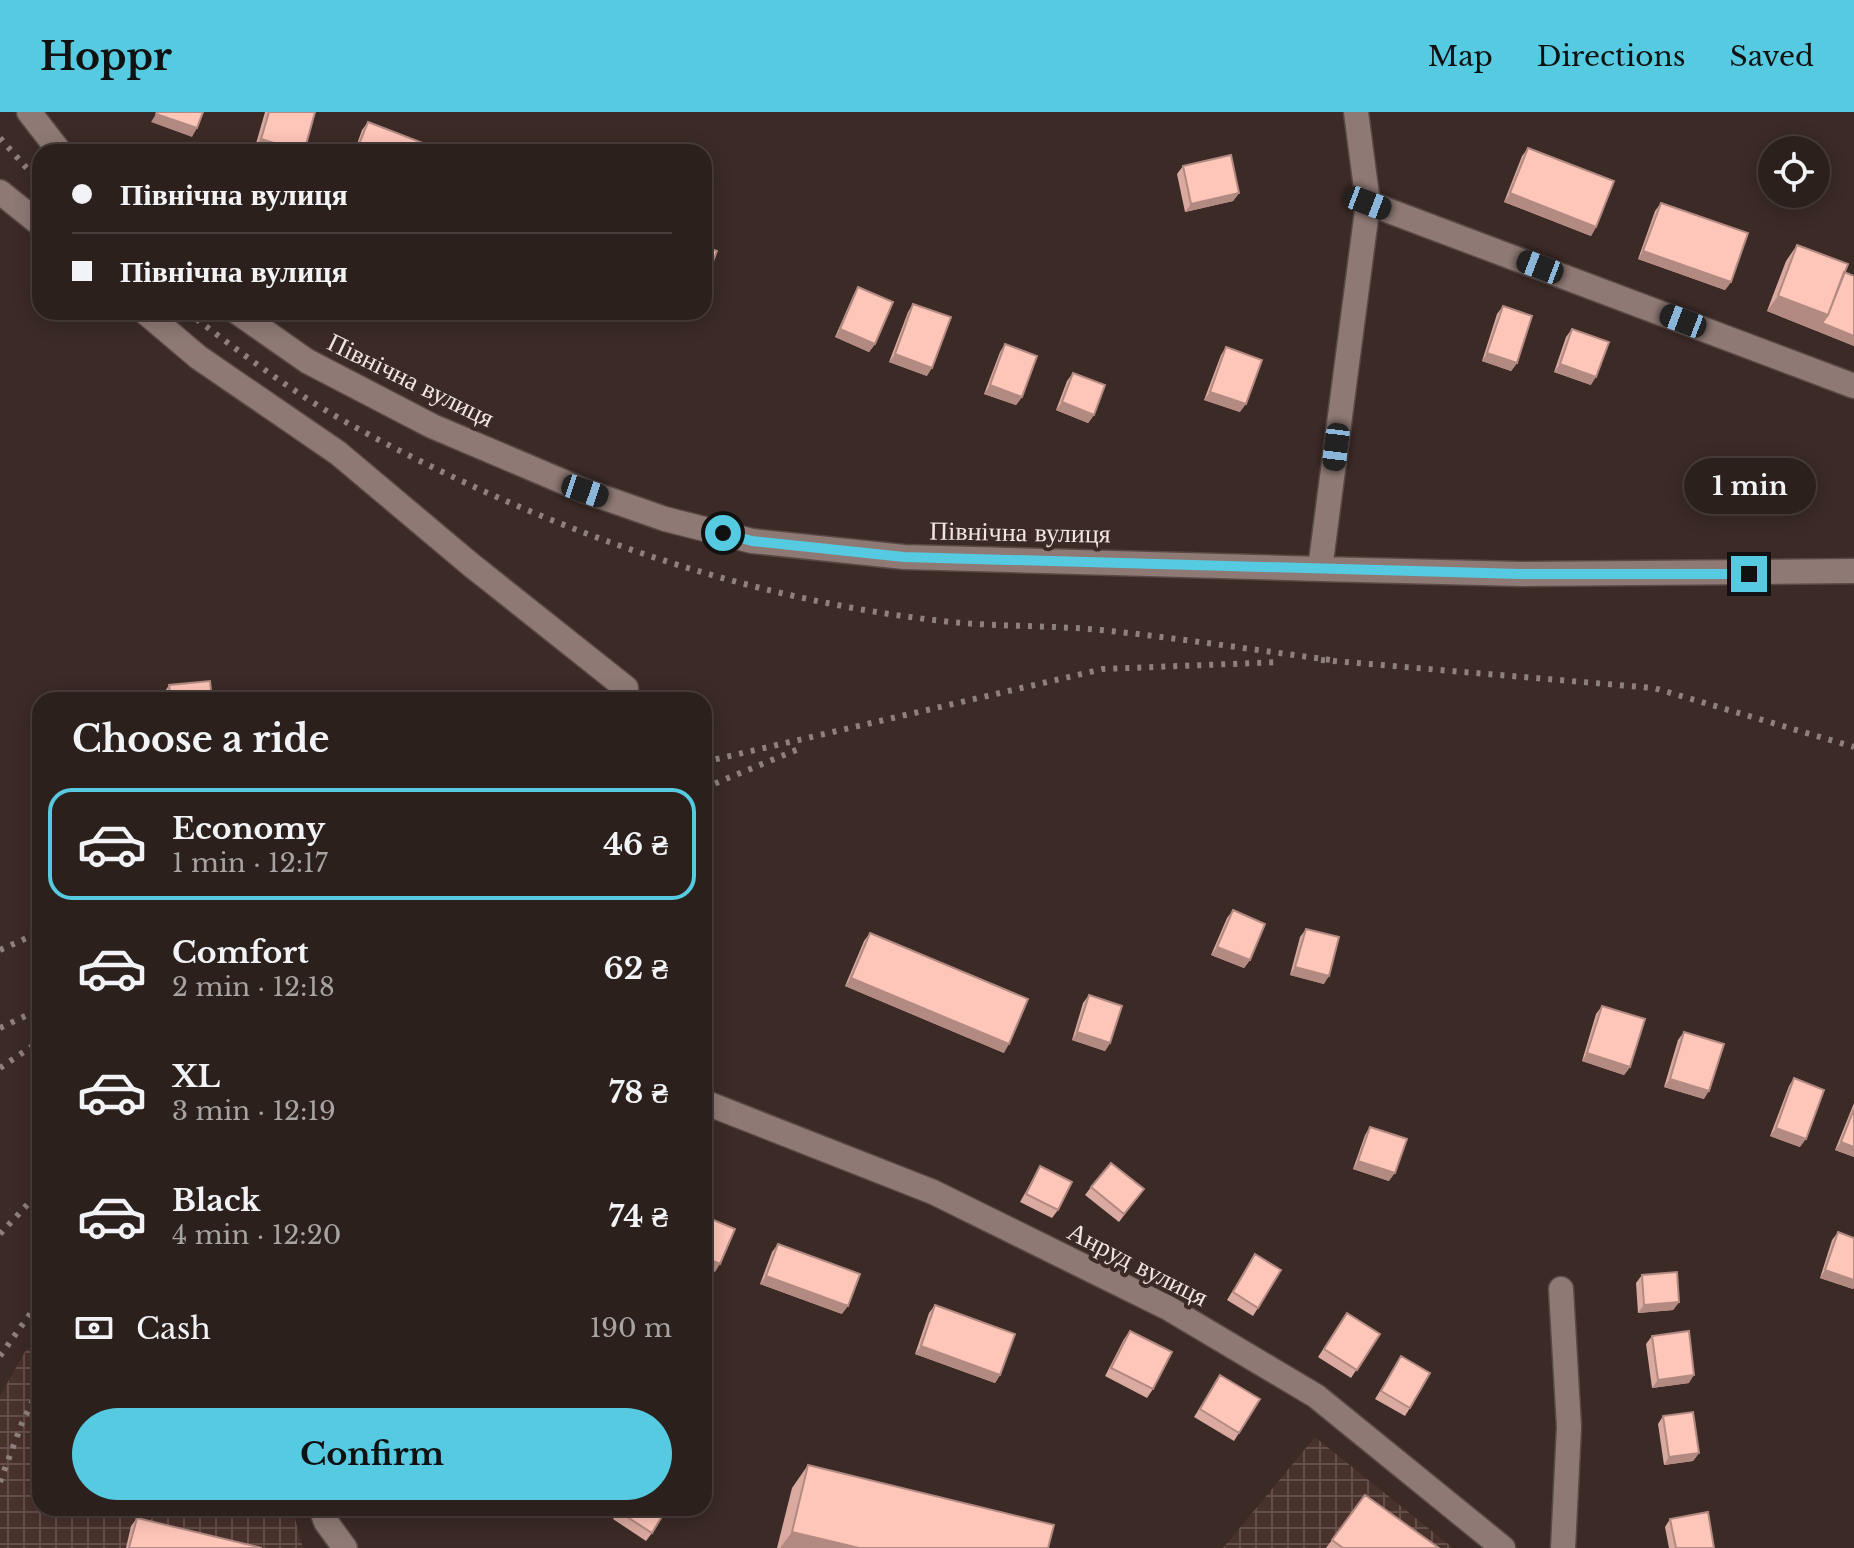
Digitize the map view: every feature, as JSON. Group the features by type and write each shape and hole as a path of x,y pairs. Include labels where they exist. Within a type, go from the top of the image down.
{"street":[{"path":"29,112 54,144"},
{"path":"1320,569 1368,203 1356,112"},
{"path":"0,192 32,218"},
{"path":"1368,203 1854,386"},
{"path":"154,320 198,357 338,453 470,564 626,688"},
{"name":"Північна вулиця","path":"248,320 307,361 432,426 585,491 665,519 752,541 904,557 1320,569 1521,574 1854,571"},
{"name":"Анруд вулиця","path":"712,1105 933,1192 1168,1308 1316,1396 1503,1548"},
{"path":"1561,1289 1569,1427 1563,1548"},
{"path":"324,1516 345,1548"}],"shaded area":[{"path":"27,1348 32,1350 32,1516 294,1516 303,1548 0,1548 0,1396"},
{"path":"1315,1437 1453,1548 1223,1548"}],"building":[{"path":"157,112 203,112 197,128"},
{"path":"269,112 315,112 306,144 278,144 261,139"},
{"path":"368,122 426,144 359,144"},
{"path":"1528,148 1614,181 1596,227 1510,193"},
{"path":"1231,155 1239,193 1191,204 1183,166"},
{"path":"1661,203 1748,233 1731,282 1643,251"},
{"path":"1797,245 1848,264 1828,315 1778,296"},
{"path":"1844,272 1854,276 1854,336 1822,323"},
{"path":"858,287 893,302 875,344 840,329"},
{"path":"913,304 951,317 932,368 895,354"},
{"path":"1503,306 1532,316 1517,363 1487,353"},
{"path":"1572,329 1609,342 1596,377 1560,364"},
{"path":"1005,344 1037,356 1022,397 990,385"},
{"path":"1226,347 1262,360 1246,404 1210,392"},
{"path":"1073,373 1105,385 1094,415 1062,402"},
{"path":"210,681 211,692 170,692 169,685"},
{"path":"1233,910 1265,924 1250,960 1217,947"},
{"path":"1306,929 1339,937 1329,976 1295,967"},
{"path":"870,933 1028,999 1009,1044 851,978"},
{"path":"1089,995 1122,1006 1110,1043 1077,1032"},
{"path":"1602,1006 1645,1019 1630,1067 1587,1053"},
{"path":"1684,1032 1724,1044 1709,1091 1670,1079"},
{"path":"1794,1078 1824,1090 1806,1139 1776,1128"},
{"path":"1854,1109 1854,1147 1841,1142"},
{"path":"1370,1127 1407,1139 1395,1173 1358,1161"},
{"path":"1111,1163 1144,1189 1124,1214 1091,1187"},
{"path":"1040,1166 1072,1182 1058,1210 1026,1194"},
{"path":"712,1219 735,1229 720,1264 712,1260"},
{"path":"1838,1232 1854,1238 1854,1280 1825,1270"},
{"path":"778,1244 860,1274 848,1306 766,1276"},
{"path":"1255,1254 1281,1270 1258,1308 1233,1292"},
{"path":"1677,1272 1679,1302 1644,1305 1642,1275"},
{"path":"935,1305 1015,1334 1000,1375 921,1346"},
{"path":"1347,1313 1380,1334 1357,1370 1324,1349"},
{"path":"1130,1331 1172,1352 1153,1389 1111,1368"},
{"path":"1689,1331 1694,1375 1658,1380 1652,1336"},
{"path":"1401,1356 1430,1373 1410,1408 1381,1391"},
{"path":"1220,1375 1260,1399 1239,1433 1200,1409"},
{"path":"1693,1412 1699,1453 1669,1457 1663,1416"},
{"path":"808,1465 1054,1525 1048,1548 859,1548 792,1532"},
{"path":"1365,1495 1439,1548 1343,1548 1332,1540"},
{"path":"1708,1512 1714,1548 1676,1548 1670,1519"},
{"path":"626,1516 662,1516 652,1533"},
{"path":"137,1518 262,1548 129,1548"}],"railway":[{"path":"0,138 32,174"},
{"path":"198,320 310,400 422,462 565,525 713,575 789,595 942,621 1101,630 1331,660"},
{"path":"1321,660 1654,688 1854,747"},
{"path":"712,760 1103,669 1281,662"},
{"path":"712,785 801,748"},
{"path":"0,950 32,936"},
{"path":"0,1028 32,1013"},
{"path":"0,1068 32,1046"},
{"path":"0,1234 32,1200"},
{"path":"0,1356 32,1311"},
{"path":"0,1482 32,1402"}],"route":[{"path":"723,533 752,541 904,557 1521,574 1749,574"}]}
